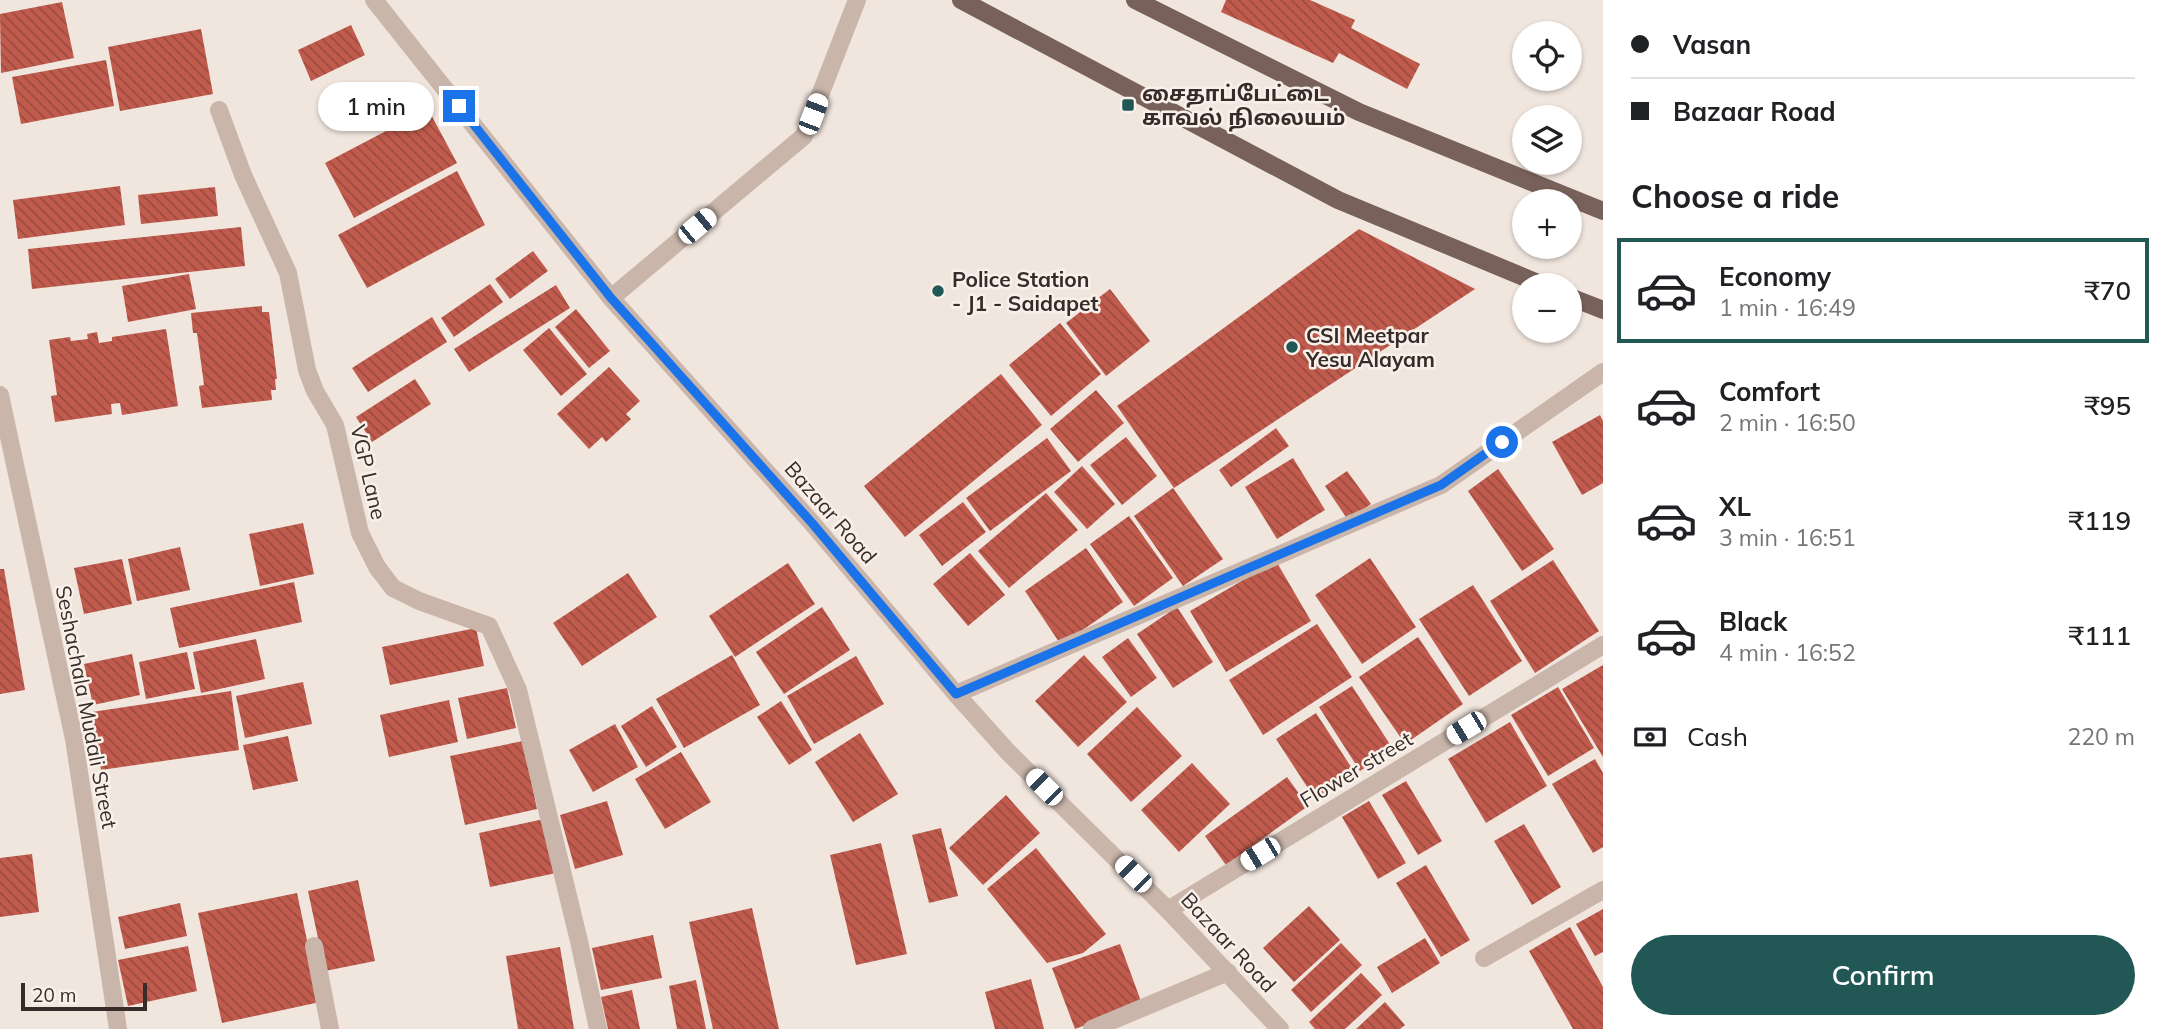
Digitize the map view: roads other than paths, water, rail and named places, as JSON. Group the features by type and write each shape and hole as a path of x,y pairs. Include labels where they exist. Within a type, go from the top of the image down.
{"main road":[{"path":"961,0 1338,200 1514,273"},
{"path":"1135,0 1359,112 1603,211"},
{"path":"1582,302 1603,310"}],"street":[{"name":"Bazaar Road","path":"374,0 611,298 812,523 956,694 1008,751 1168,909 1280,1029"},
{"path":"611,298 804,136 857,0"},
{"name":"VGP Lane","path":"219,110 243,175 288,273 307,370 315,391 335,425 360,533 377,567 393,588 419,601 489,626 518,690 598,1029"},
{"path":"956,694 1441,485 1603,372"},
{"name":"Seshachala Mudali Street","path":"0,395 74,739 118,1029"},
{"name":"Flower street","path":"1168,909 1603,645"},
{"path":"1483,958 1603,891"},
{"path":"314,946 330,1029"},
{"path":"1092,1029 1228,972"}],"place":[{"name":"சைதாப்பேட்டை காவல் நிலையம்","path":"1128,105"},
{"name":"Police Station - J1 - Saidapet","path":"938,291"},
{"name":"CSI Meetpar Yesu Alayam","path":"1292,347"}]}
